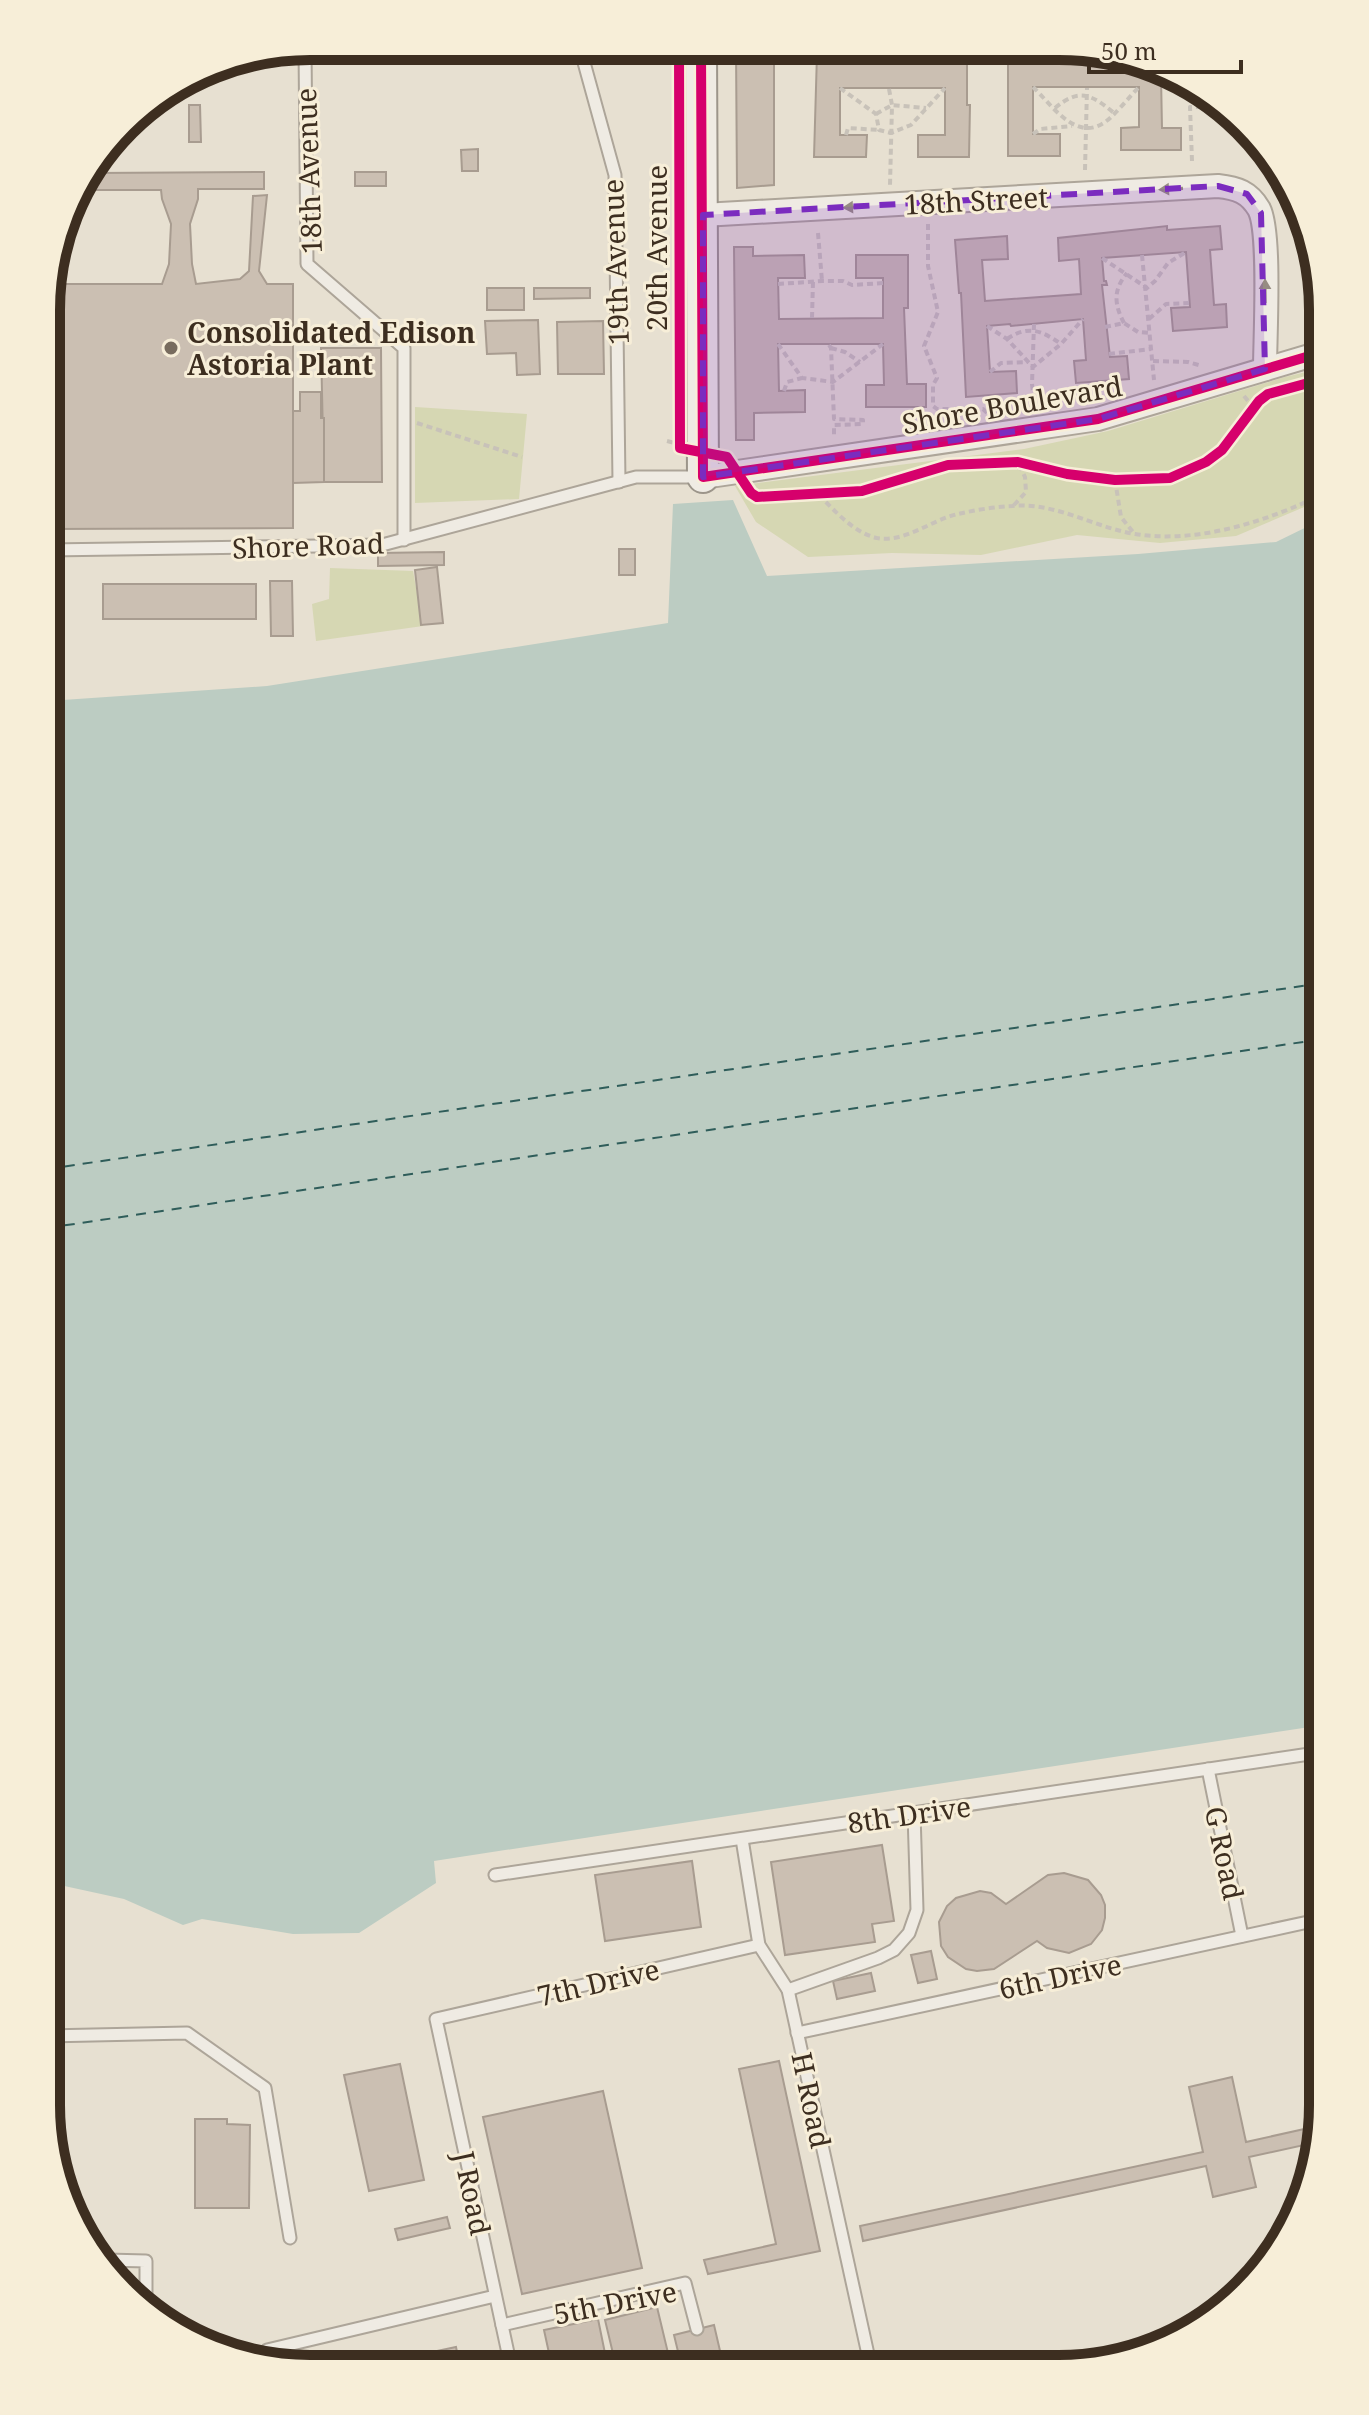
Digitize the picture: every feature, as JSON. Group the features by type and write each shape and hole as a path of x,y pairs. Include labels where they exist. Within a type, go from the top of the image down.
{"street":[{"name":"20th Avenue","path":"688,451 703,215 701,60"},
{"name":"18th Street","path":"703,215 1218,186 1236,188 1247,194 1261,213 1265,228 1265,369"},
{"name":"Shore Boulevard","path":"688,451 1098,419 1309,356"}],"lane":[{"name":"18th Avenue","path":"305,61 307,264 404,348 404,540"},
{"name":"19th Avenue","path":"583,61 615,175 619,482"},
{"name":"Shore Road","path":"60,550 382,545 636,477 688,451"},
{"name":"8th Drive","path":"495,1875 1308,1754"},
{"name":"G Road","path":"1208,1769 1242,1936"},
{"path":"788,1990 878,1958 894,1950 909,1933 917,1910 914,1813"},
{"name":"H Road","path":"742,1839 759,1945 788,1990 868,2355"},
{"name":"6th Drive","path":"797,2033 1308,1922"},
{"name":"7th Drive","path":"436,2019 759,1945"},
{"name":"J Road","path":"436,2019 508,2355"},
{"path":"60,2036 187,2033 265,2088 290,2238"},
{"path":"114,2260 146,2261 146,2294"},
{"name":"5th Drive","path":"502,2325 685,2283 697,2329"},
{"path":"267,2351 495,2296"}],"path":[{"path":"1033,87 1072,126"},
{"path":"1033,134 1040,129 1072,126 1086,129 1103,124 1139,87"},
{"path":"840,88 876,114 879,130"},
{"path":"846,135 848,128 891,133 911,125 945,88"},
{"path":"1085,170 1087,88"},
{"path":"889,89 892,105 890,185"},
{"path":"1055,108 1069,96 1087,95 1114,113"},
{"path":"876,114 892,105 926,108"},
{"path":"1192,161 1190,107 1204,107"},
{"path":"928,224 928,266 938,312 924,346 937,378 933,385 933,406 937,409 983,409 992,418"},
{"path":"818,233 822,281"},
{"path":"1147,288 1168,263 1186,252"},
{"path":"1142,255 1155,380"},
{"path":"1102,258 1147,288"},
{"path":"1127,273 1119,283 1116,297 1124,323 1138,332 1150,333"},
{"path":"812,318 813,281"},
{"path":"778,284 813,281 843,281 852,285 883,283"},
{"path":"1149,319 1166,304 1189,303"},
{"path":"990,372 1001,363 1031,364 1061,344 1083,319"},
{"path":"1105,327 1124,323"},
{"path":"987,326 1007,339 1031,364"},
{"path":"1007,339 1034,327 1061,344"},
{"path":"1034,327 1031,364 1034,404"},
{"path":"778,344 802,378"},
{"path":"784,391 787,382 802,378 833,382 883,344"},
{"path":"834,437 830,347 860,362"},
{"path":"1109,354 1152,349"},
{"path":"1153,361 1188,362 1205,368"},
{"path":"1289,387 1309,382"},
{"path":"1304,383 1309,385"},
{"path":"1243,394 1257,404 1246,419"},
{"path":"863,420 863,424 834,422 863,420"},
{"path":"415,422 522,457"},
{"path":"667,441 688,451"},
{"path":"1014,505 1026,492 1025,477 1018,462"},
{"path":"1004,463 1031,465"},
{"path":"1100,479 1129,480"},
{"path":"1115,480 1121,517 1135,534"},
{"path":"804,496 834,494"},
{"path":"819,495 846,521 875,537 894,539 956,514 1014,505 1052,509 1135,534 1182,536 1243,525 1309,501"}],"highlighted area":[{"path":"1218,186 1247,194 1261,213 1265,369 1098,419 703,477 703,215"}],"green space":[{"path":"1309,371 1309,505 1236,536 1160,543 1077,535 981,555 892,553 808,557 756,522 735,486 1024,449 1108,431"},
{"path":"415,407 527,414 519,499 415,503"},
{"path":"330,568 413,571 423,626 316,641 312,604 329,599"}],"shaded area":[{"path":"733,500 767,576 1138,554 1276,542 1309,526 1308,1727 434,1861 436,1883 359,1933 293,1934 202,1919 183,1925 124,1899 60,1885 60,700 267,686 668,623 673,504"}],"building":[{"path":"736,60 774,60 774,185 737,188"},
{"path":"817,60 945,64 945,60 967,60 969,157 918,157 918,135 945,135 945,88 840,88 840,135 867,135 866,157 814,157"},
{"path":"1008,60 1084,62 1139,73 1161,82 1162,128 1181,128 1181,150 1121,150 1121,128 1139,127 1139,87 1033,87 1033,134 1060,134 1060,156 1008,156"},
{"path":"189,105 200,105 201,142 189,142"},
{"path":"478,149 478,171 462,171 461,150"},
{"name":"Consolidated Edison Astoria Plant","path":"264,172 264,189 198,189 190,224 192,264 196,284 240,279 249,271 253,196 267,195 259,271 267,284 293,284 293,528 60,529 62,284 162,284 169,264 171,224 161,190 95,190 95,182 101,173"},
{"path":"355,172 386,172 386,186 355,186"},
{"path":"1167,226 1167,230 1220,226 1222,249 1210,250 1214,305 1226,304 1227,327 1173,331 1171,308 1190,307 1186,252 1102,258 1107,285 1102,285 1110,357 1127,356 1129,379 1076,383 1074,361 1086,360 1083,319 987,326 990,372 1016,371 1017,393 966,397 955,240 1007,236 1008,259 982,260 985,301 1081,294 1079,259 1059,261 1058,238"},
{"path":"734,247 753,247 753,256 804,255 805,278 778,278 779,319 883,318 883,278 856,278 856,255 908,255 908,308 904,308 907,384 926,384 926,407 866,407 866,385 884,385 883,344 778,344 779,391 805,390 805,412 754,413 754,440 736,440"},
{"path":"1306,277 1309,304 1306,304"},
{"path":"487,288 524,288 524,310 487,310"},
{"path":"534,288 590,288 590,298 534,299"},
{"path":"538,320 540,374 517,375 516,353 487,354 485,321"},
{"path":"603,321 604,374 558,374 557,322"},
{"path":"321,348 381,348 382,482 324,482"},
{"path":"300,392 321,392 324,482 293,483 293,411 300,411"},
{"path":"619,549 635,549 635,575 619,575"},
{"path":"444,552 444,565 378,566 378,553"},
{"path":"437,567 443,623 421,625 415,570"},
{"path":"270,581 292,581 293,636 271,636"},
{"path":"103,584 256,584 256,619 103,619"},
{"path":"882,1845 894,1921 872,1924 875,1942 785,1955 771,1862"},
{"path":"692,1861 701,1927 605,1941 595,1875"},
{"path":"1064,1873 1088,1880 1105,1905 1102,1930 1091,1944 1069,1953 1047,1948 1037,1941 994,1969 977,1971 966,1969 948,1957 941,1946 939,1922 947,1906 956,1898 980,1891 991,1893 1006,1904 1048,1875"},
{"path":"931,1951 937,1979 918,1983 911,1955"},
{"path":"871,1973 875,1991 837,1999 833,1981"},
{"path":"779,2061 820,2251 708,2274 704,2260 776,2244 739,2069"},
{"path":"400,2064 424,2180 369,2191 344,2075"},
{"path":"1232,2077 1246,2142 1307,2128 1305,2145 1249,2157 1256,2187 1213,2197 1206,2166 863,2241 860,2226 1203,2152 1189,2087"},
{"path":"603,2091 642,2268 522,2294 483,2117"},
{"path":"195,2119 227,2119 227,2124 250,2125 249,2208 195,2208"},
{"path":"447,2217 450,2228 398,2240 395,2229"},
{"path":"657,2307 668,2353 613,2355 605,2320"},
{"path":"598,2319 605,2355 549,2355 544,2330"},
{"path":"714,2325 721,2355 679,2355 674,2335"},
{"path":"456,2347 458,2355 418,2355"}],"ferry route":[{"path":"60,1167 1309,985"},
{"path":"60,1226 1309,1041"}],"cycle path":[{"path":"679,60 680,448 727,457 757,497 862,491 948,465 1018,462 1067,474 1115,480 1170,478 1206,462 1222,450 1259,401 1268,394 1309,383"},
{"path":"701,60 703,477 1098,419 1309,356"}],"place":[{"name":"Consolidated Edison Astoria Plant","path":"171,348"}]}
